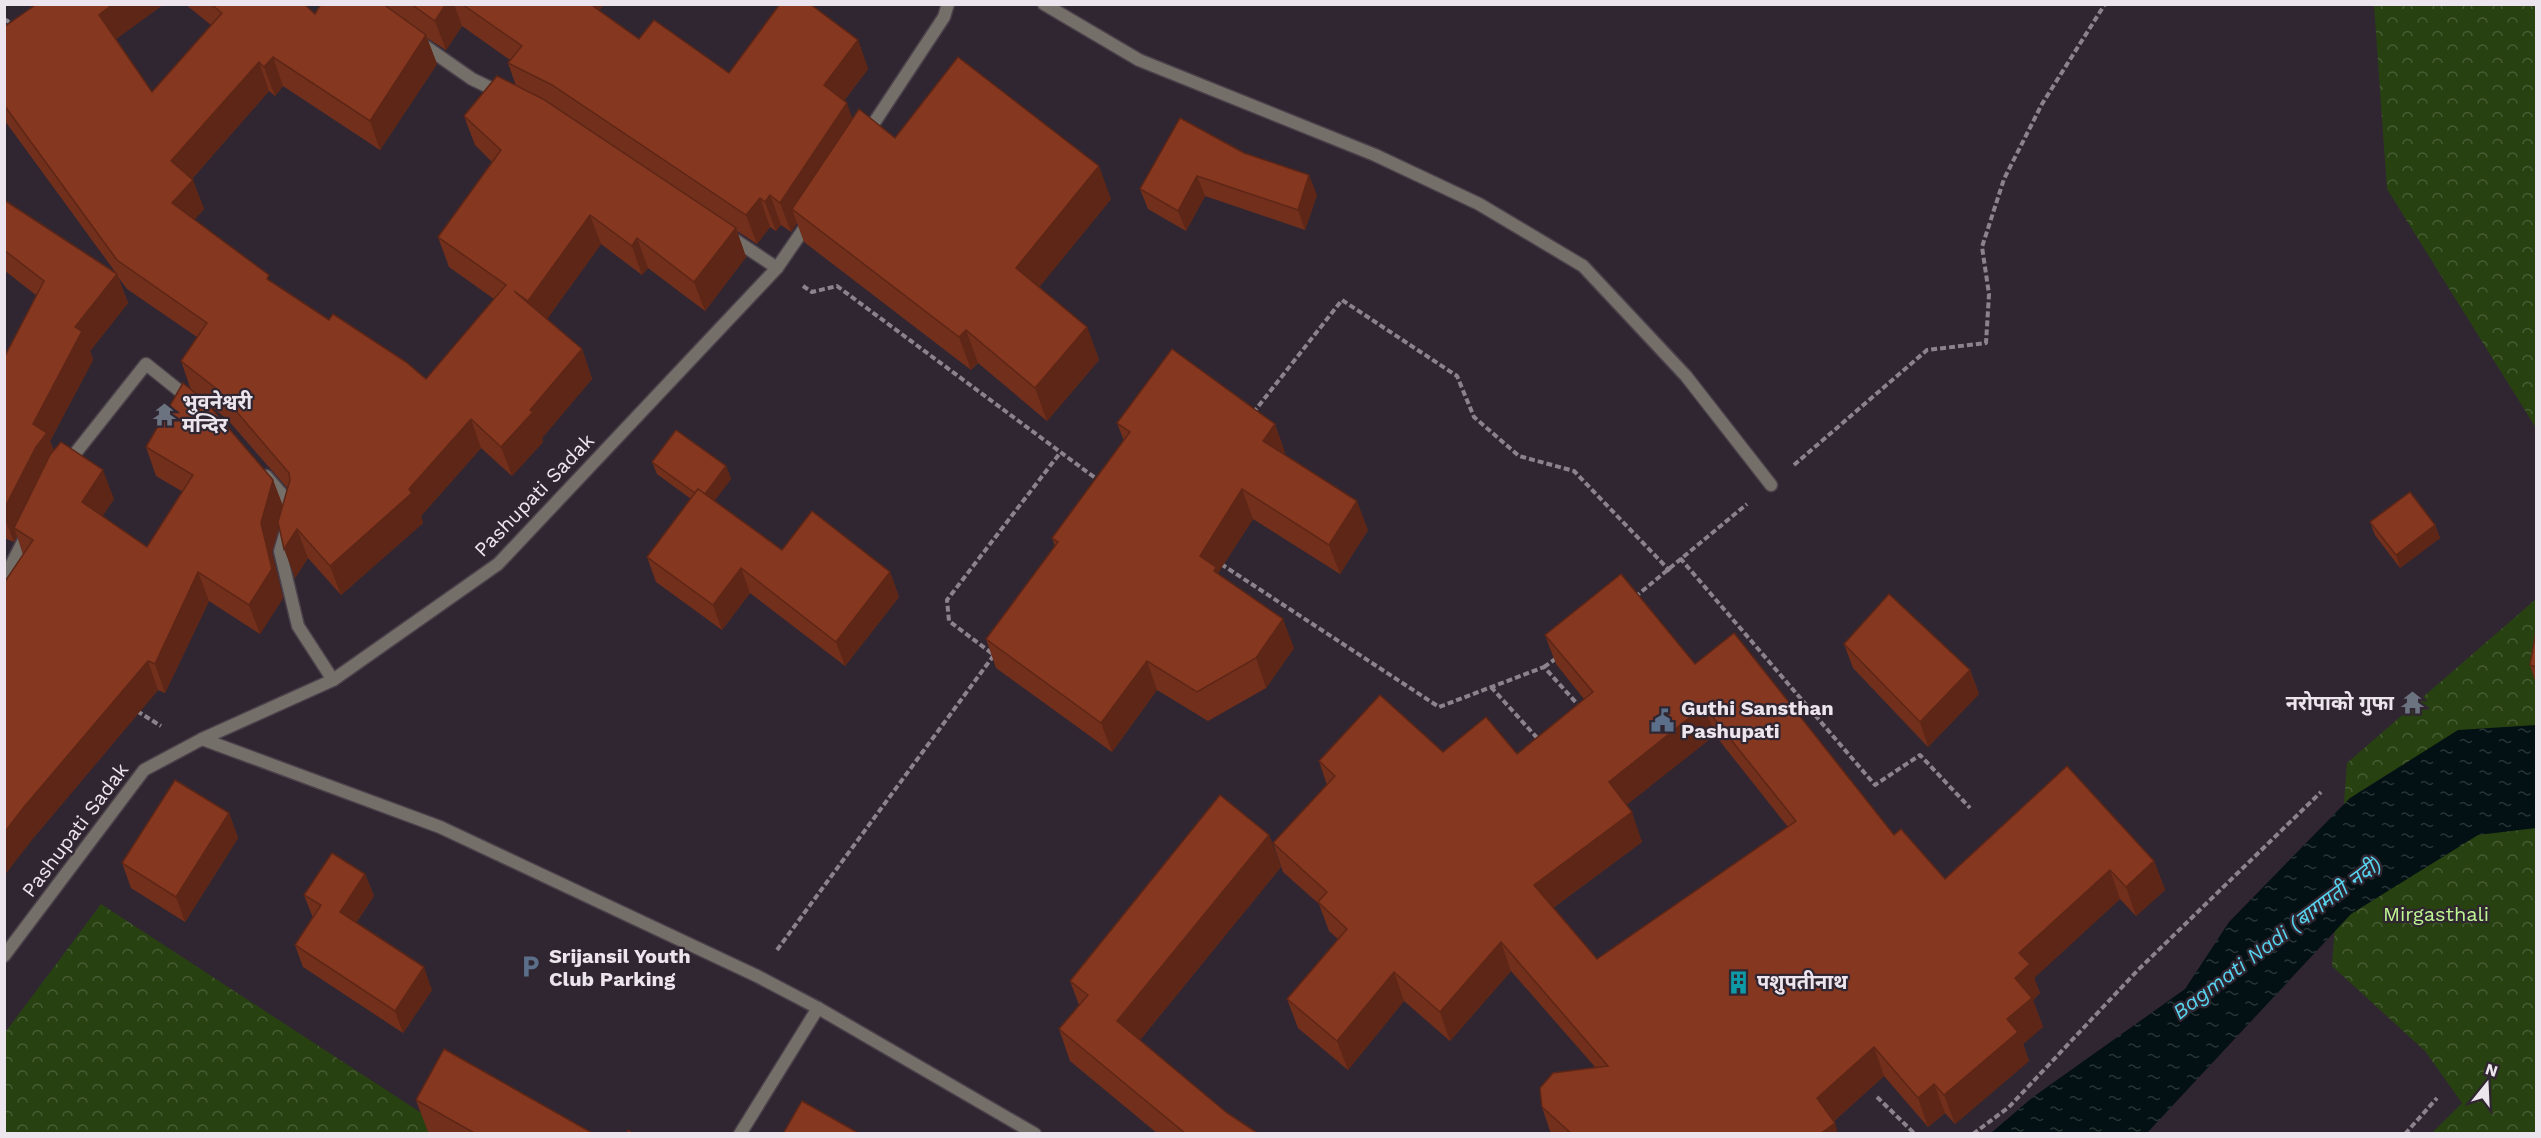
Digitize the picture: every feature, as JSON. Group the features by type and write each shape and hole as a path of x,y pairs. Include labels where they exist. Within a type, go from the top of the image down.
{"street":[{"path":"861,143 944,17 948,4"},
{"path":"1044,4 1139,60 1375,154 1479,204 1583,266 1686,376 1771,485"},
{"path":"405,32 472,79 515,100"},
{"name":"Pashupati Sadak","path":"4,956 144,770 202,739 333,680 498,564 777,268 816,210"},
{"path":"720,230 777,268"},
{"path":"62,471 146,364 206,411"},
{"path":"259,467 293,507 280,551 298,626 333,680"},
{"path":"4,579 34,520"},
{"path":"202,739 440,827 757,976 818,1008 1035,1134"},
{"path":"740,1134 818,1008"}],"path":[{"path":"1634,598 1670,571 1680,558 1771,485 1927,350 1986,343 1989,294 1982,247 2004,179 2042,104 2105,4"},
{"path":"4,19 19,28"},
{"path":"777,268 813,292 837,286 1108,487"},
{"path":"1253,414 1342,300 1457,376 1474,417 1520,456 1574,471 1670,571"},
{"path":"757,976 994,655 949,621 947,600 1060,453"},
{"path":"1680,558 1875,785 1920,755 1970,808"},
{"path":"1216,560 1438,707 1544,667 1562,653"},
{"path":"1544,667 1583,711"},
{"path":"1491,687 1545,747"},
{"path":"130,708 160,726 202,739"},
{"path":"1973,1134 2009,1107 2138,970 2321,792"},
{"path":"1877,1097 1915,1134"},
{"path":"2406,1134 2437,1098"}],"green space":[{"path":"2374,5 2536,5 2536,428 2387,189"},
{"name":"Mirgasthali","path":"2536,599 2536,1133 2432,1133 2462,1103 2425,1051 2332,966 2347,763"},
{"path":"101,904 452,1133 5,1133 4,1034"}],"water":[{"name":"Bagmati Nadi (बागमती नदी)","path":"2536,725 2536,828 2478,835 2351,914 2147,1133 1991,1133 2033,1097 2185,989 2229,922 2350,798 2458,730"}],"building":[{"path":"37,4 113,4 99,15 152,92 222,13 211,4 304,4 315,14 321,4 383,4 426,35 370,121 273,57 264,67 259,62 171,161 193,180 172,203 269,275 267,279 329,320 333,314 406,362 426,379 506,285 438,237 501,150 464,116 497,76 543,99 736,228 694,282 637,238 632,246 590,215 528,301 514,291 582,349 530,410 533,412 501,447 471,419 409,489 412,493 330,566 297,529 284,549 278,522 290,480 289,473 218,390 181,361 207,323 117,260 4,105 4,27"},
{"path":"411,4 446,4 435,21"},
{"path":"462,4 590,4 639,39 654,20 729,73 780,4 810,4 858,40 824,85 847,103 780,203 770,195 765,202 760,198 746,215 552,85 508,63 522,46"},
{"path":"958,57 1099,166 1016,268 1087,327 1035,388 966,330 959,337 792,209 859,109 895,138"},
{"path":"1180,118 1244,153 1309,175 1298,210 1197,176 1178,211 1140,189"},
{"path":"4,200 117,274 75,327 82,331 33,424 47,433 36,447 4,509 4,358 44,281 4,250"},
{"path":"1172,349 1275,424 1263,441 1357,501 1329,545 1242,489 1200,556 1216,567 1214,571 1283,619 1256,658 1197,692 1147,661 1101,723 986,639 1058,542 1052,538 1130,432 1117,423"},
{"path":"183,383 206,402 273,480 261,523 272,569 249,605 198,572 155,664 148,661 4,833 4,583 33,540 14,528 50,455 61,442 103,470 82,502 147,547 193,475 146,447"},
{"path":"676,430 726,466 705,494 698,489 695,493 652,462"},
{"path":"698,489 782,550 812,511 890,572 836,642 741,568 713,605 647,557"},
{"path":"2410,492 2435,525 2396,555 2370,522"},
{"path":"1621,574 1695,664 1734,633 1894,835 1901,829 1945,879 2067,766 2154,861 2126,887 2110,870 2019,953 2030,964 2015,978 2032,998 2007,1019 2018,1032 1944,1095 1934,1084 1918,1098 1874,1047 1817,1098 1835,1123 1820,1134 1572,1134 1542,1107 1540,1088 1553,1073 1608,1066 1501,942 1440,1012 1394,972 1337,1041 1287,999 1347,929 1318,902 1327,892 1273,843 1335,776 1319,761 1380,695 1443,752 1486,717 1517,754 1593,692 1545,635","holes":["1704,706 1796,821 1597,959 1534,885 1632,812 1609,782"]},
{"path":"1889,594 1970,670 1920,722 1844,644"},
{"path":"2536,631 2536,667 2530,665"},
{"path":"175,780 229,813 176,897 122,863"},
{"path":"1220,795 1269,835 1117,1021 1227,1113 1259,1134 1186,1134 1059,1029 1088,995 1070,981"},
{"path":"332,853 365,874 340,912 424,967 395,1011 295,945 321,905 304,895"},
{"path":"444,1049 594,1134 476,1134 416,1100"},
{"path":"802,1101 860,1134 783,1134"}],"place":[{"name":"भुवनेश्वरी मन्दिर","path":"164,414"},
{"name":"नरोपाको गुफा","path":"2412,703"},
{"name":"Guthi Sansthan Pashupati","path":"1663,720"},
{"name":"Srijansil Youth Club Parking","path":"531,967"},
{"name":"पशुपतीनाथ","path":"1739,982"}]}
